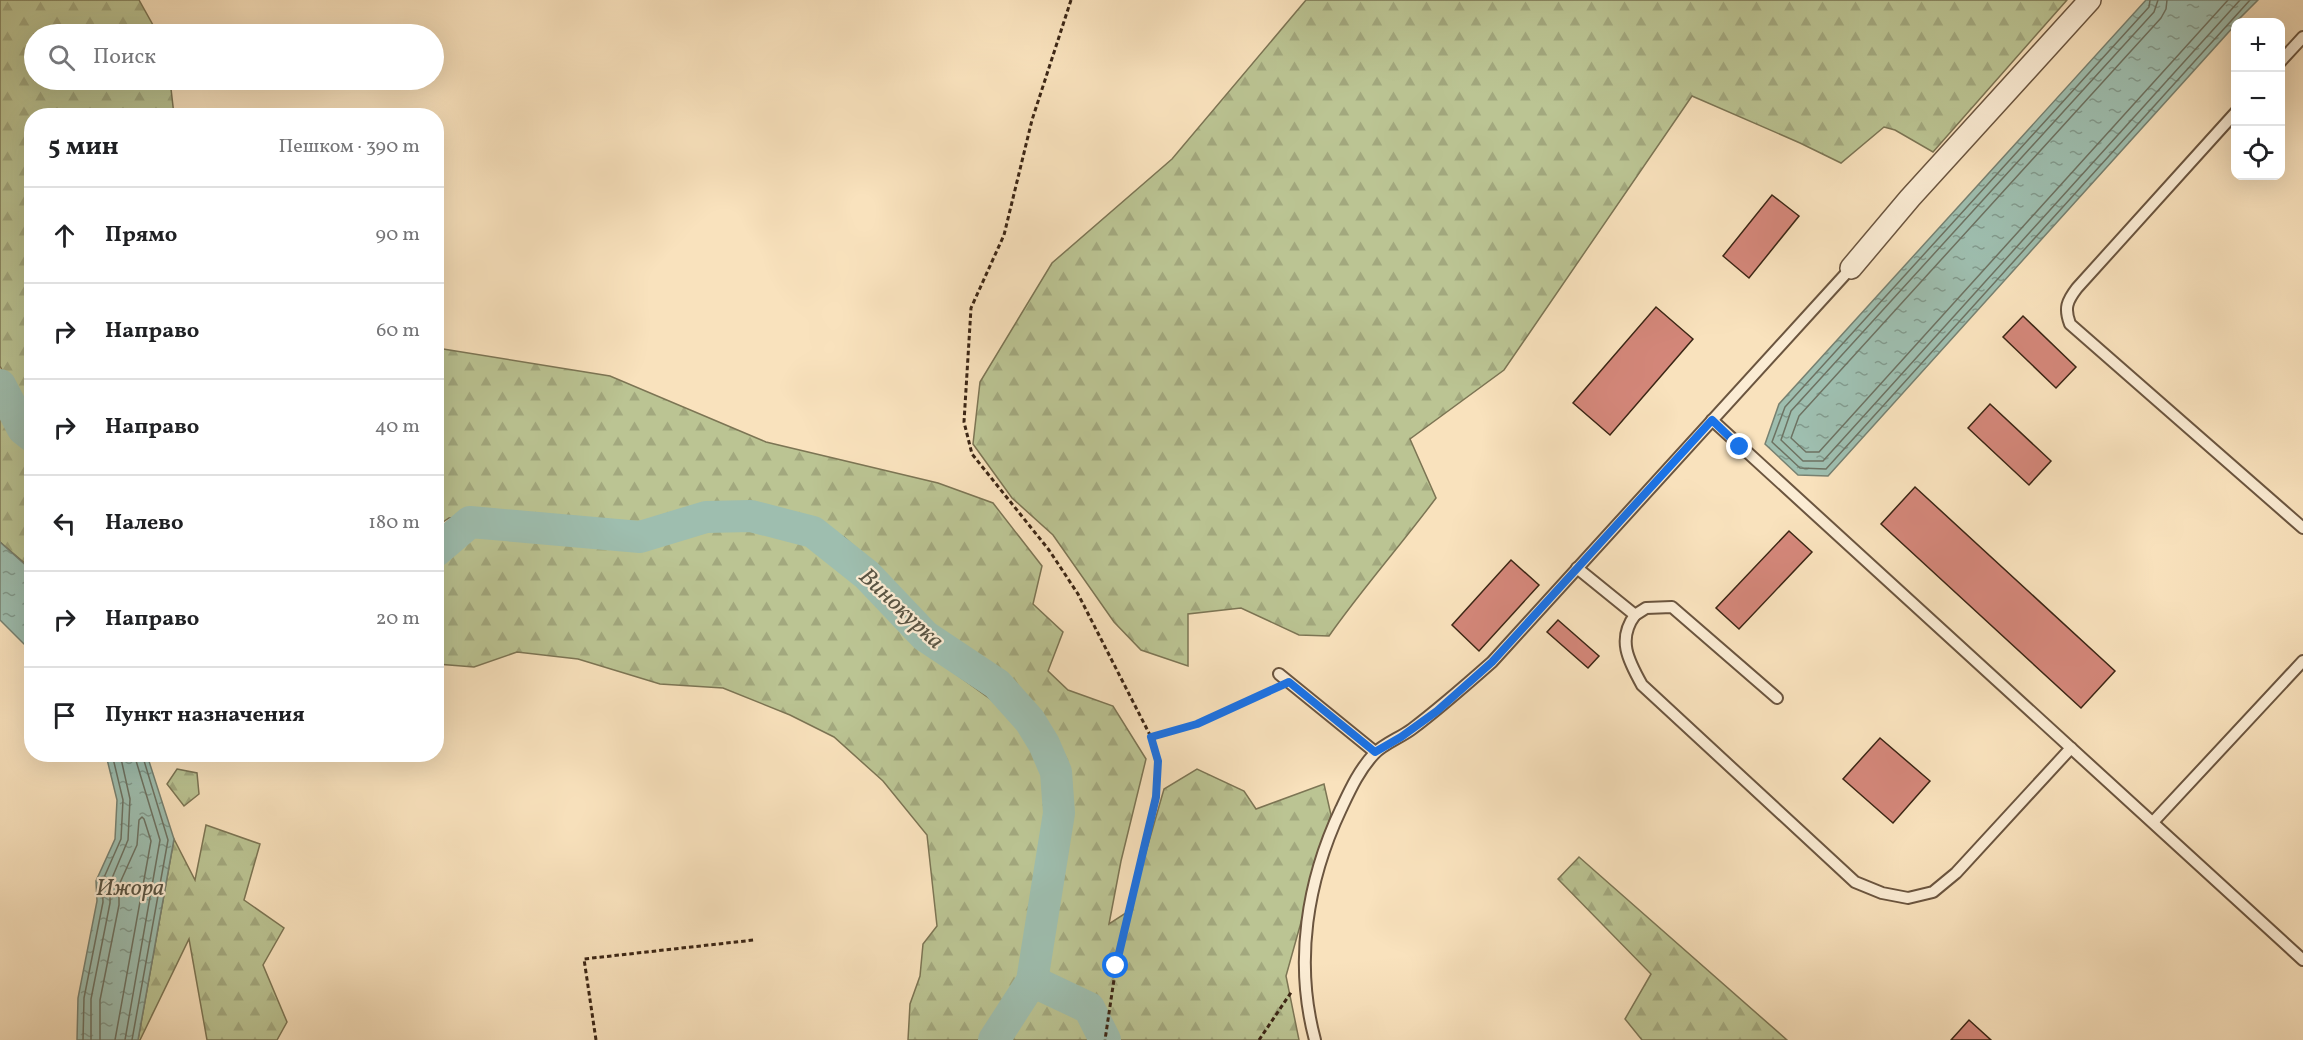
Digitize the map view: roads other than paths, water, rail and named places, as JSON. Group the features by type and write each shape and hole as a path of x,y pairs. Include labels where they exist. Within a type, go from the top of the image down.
{"street":[{"path":"1851,268 1910,198 2090,0"}],"lane":[{"path":"2285,57 2303,37"},
{"path":"2231,116 2077,288 2067,301 2066,313 2070,324 2303,528"},
{"path":"1315,1040 1304,975 1305,940 1311,898 1327,840 1354,782 1375,752 1401,737 1437,711 1492,662 1851,268"},
{"path":"1712,420 2303,960"},
{"path":"1577,567 1635,615"},
{"path":"1777,698 1672,607 1647,608 1635,615 1627,627 1624,641 1641,685 1855,882 1882,893 1908,898 1933,892 1956,873 2071,748"},
{"path":"2153,822 2303,661"},
{"path":"1278,674 1375,752"}],"water":[{"path":"2146,0 2258,0 2240,18 2231,18 2231,29 1828,476 1798,475 1765,444 1779,404"},
{"path":"0,542 24,564 24,644 0,620"},
{"name":"Ижора","path":"108,762 149,762 174,839 138,1040 77,1040 78,998 97,901 96,881 115,839 117,800"}],"waterway":[{"name":"Винокурка","path":"0,385 24,430"},
{"name":"Винокурка","path":"444,544 470,522 640,537 706,517 751,516 813,532 867,575 925,636 997,684 1030,721 1044,744 1056,772 1059,813 1032,981 994,1040"},
{"path":"1032,981 1089,1008 1105,1040"}]}
